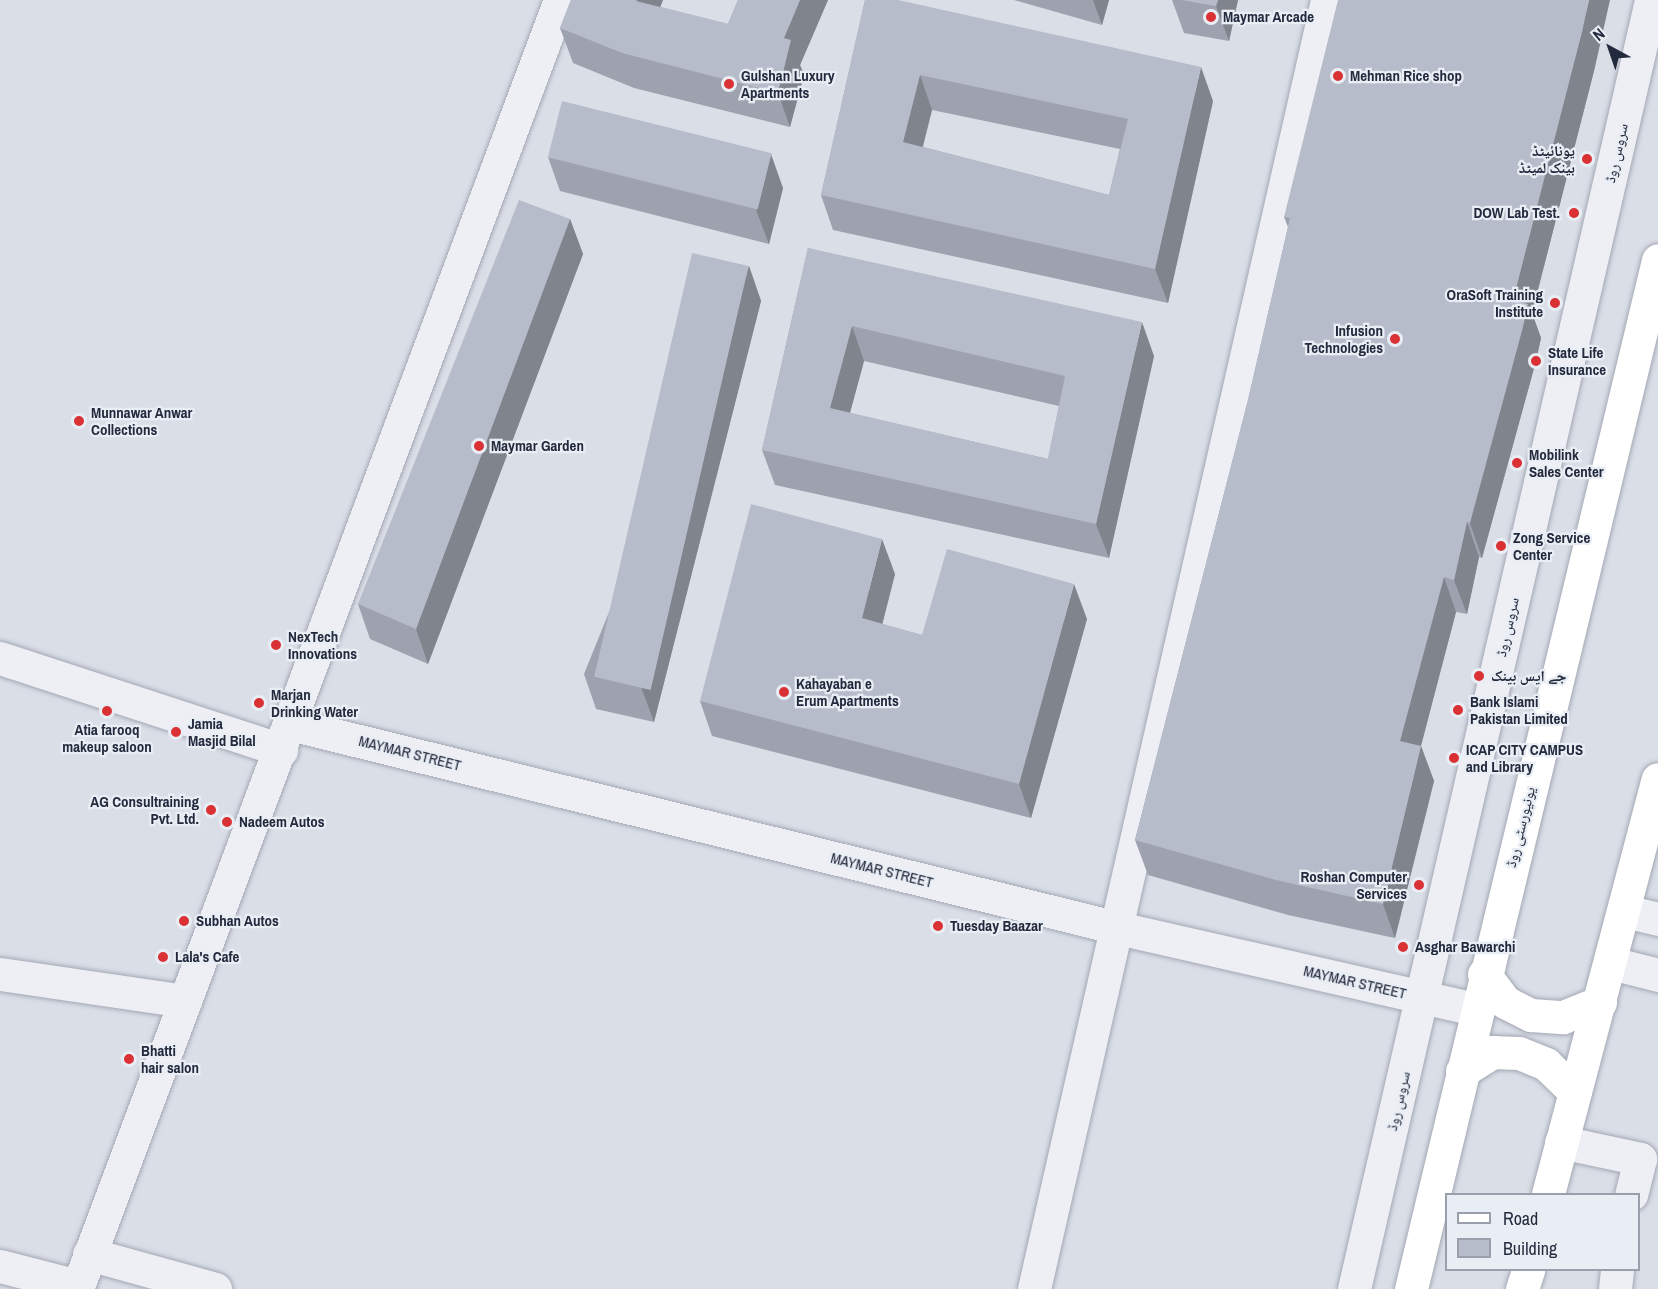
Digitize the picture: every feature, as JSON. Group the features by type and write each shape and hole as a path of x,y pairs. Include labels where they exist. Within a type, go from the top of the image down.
{"main road":[{"name":"یونیورسٹی روڈ","path":"1410,1289 1475,1009 1658,260"},
{"path":"1548,1193 1658,779"},
{"path":"1484,974 1505,1002 1531,1015 1563,1017 1600,1002"},
{"path":"1462,1071 1492,1052 1519,1053 1546,1064 1575,1092"},
{"path":"1522,1289 1527,1271"}],"street":[{"path":"0,1266 77,1287 560,0"},
{"path":"1034,1289 1114,927 1327,0"},
{"name":"سروس روڈ","path":"1354,1289 1651,0"},
{"name":"MAYMAR STREET","path":"0,658 285,737 1475,1009"},
{"path":"1624,911 1658,919"},
{"path":"1611,963 1658,975"},
{"path":"0,974 185,1000"},
{"path":"1561,1142 1640,1159 1631,1193"},
{"path":"89,1254 215,1289"},
{"path":"1616,1289 1617,1271"}],"building":[{"path":"571,0 637,0 728,24 738,0 800,0 784,38 791,40 778,93 622,53 560,28"},
{"path":"865,0 898,0 1201,67 1155,269 821,195","holes":["920,75 1128,119 1109,195 903,142"]},
{"path":"1181,0 1218,0 1216,6"},
{"path":"1338,0 1589,0 1513,300 1528,304 1523,327 1470,523 1467,522 1454,580 1444,577 1400,741 1421,746 1383,904 1276,880 1135,840 1248,400 1290,218 1284,217"},
{"path":"562,101 772,153 758,210 548,157"},
{"path":"519,200 570,219 416,629 358,604"},
{"path":"808,248 1142,322 1096,524 762,450","holes":["852,326 1065,376 1048,459 830,408"]},
{"path":"692,253 749,266 651,690 594,677"},
{"path":"751,504 882,539 862,618 922,635 947,549 1074,584 1019,784 700,701"}],"place":[{"name":"Maymar Arcade","path":"1211,17"},
{"name":"Mehman Rice shop","path":"1338,76"},
{"name":"Gulshan Luxury Apartments","path":"729,84"},
{"name":"یونائیٹڈ بینک لمیٹڈ","path":"1587,159"},
{"name":"DOW Lab Test.","path":"1574,213"},
{"name":"OraSoft Training Institute","path":"1555,303"},
{"name":"Infusion Technologies","path":"1395,339"},
{"name":"State Life Insurance","path":"1536,361"},
{"name":"Munnawar Anwar Collections","path":"79,421"},
{"name":"Maymar Garden","path":"479,446"},
{"name":"Mobilink Sales Center","path":"1517,463"},
{"name":"Zong Service Center","path":"1501,546"},
{"name":"NexTech Innovations","path":"276,645"},
{"name":"جے ایس بینک","path":"1479,676"},
{"name":"Kahayaban e Erum Apartments","path":"784,692"},
{"name":"Marjan Drinking Water","path":"259,703"},
{"name":"Bank Islami Pakistan Limited","path":"1458,710"},
{"name":"Atia farooq makeup saloon","path":"107,711"},
{"name":"Jamia Masjid Bilal","path":"176,732"},
{"name":"ICAP CITY CAMPUS and Library","path":"1454,758"},
{"name":"AG Consultraining Pvt. Ltd.","path":"211,810"},
{"name":"Nadeem Autos","path":"227,822"},
{"name":"Roshan Computer Services","path":"1419,885"},
{"name":"Subhan Autos","path":"184,921"},
{"name":"Tuesday Baazar","path":"938,926"},
{"name":"Asghar Bawarchi","path":"1403,947"},
{"name":"Lala's Cafe","path":"163,957"},
{"name":"Bhatti hair salon","path":"129,1059"}]}
